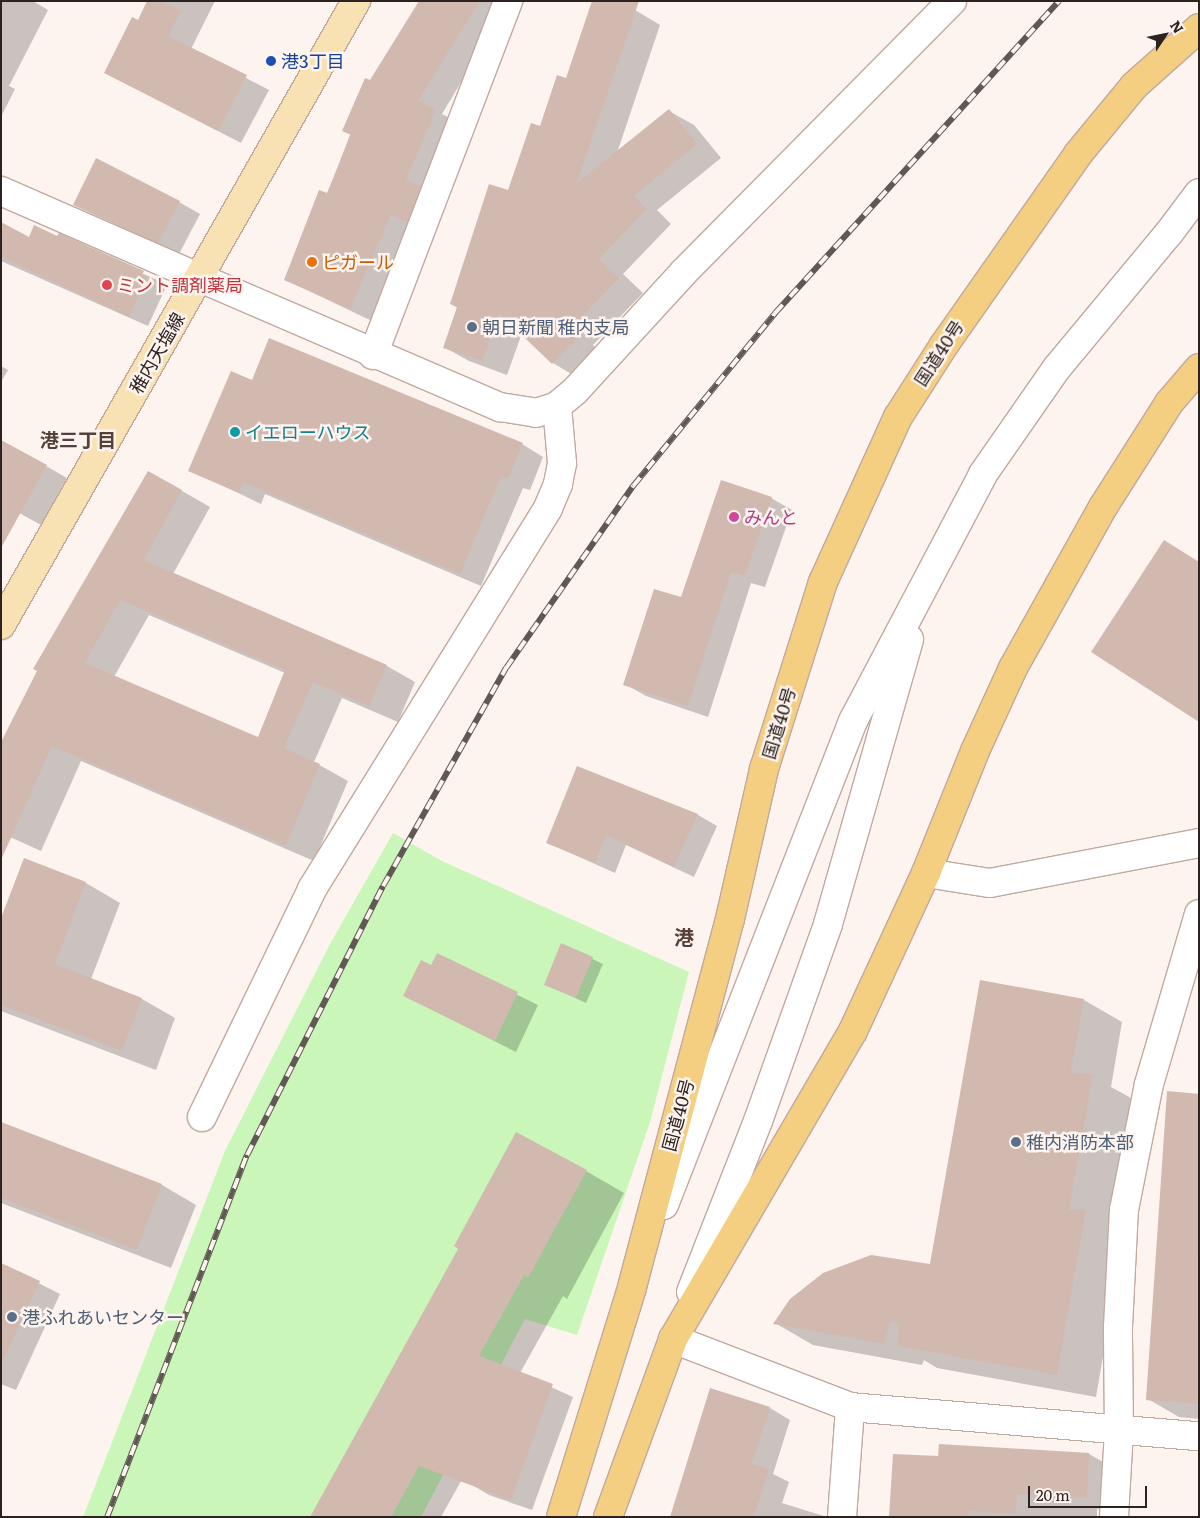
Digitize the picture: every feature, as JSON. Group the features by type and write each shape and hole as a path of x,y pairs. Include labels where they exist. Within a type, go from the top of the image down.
{"highway":[{"name":"国道40号","path":"561,1517 632,1287 730,919 764,769 823,582 898,417 944,344 1078,154 1134,86 1199,28"},
{"path":"608,1517 673,1339 853,1031 926,873 975,751 1052,593 1170,403 1199,368"}],"main road":[{"name":"稚内天塩線","path":"1,625 356,1"}],"street":[{"path":"373,355 508,1"},
{"path":"1,191 373,355 500,407 536,413 557,406 575,392 684,272 952,1"},
{"path":"632,1287 853,721 983,474 1056,369 1170,233 1199,193"},
{"path":"202,1117 312,890 548,508 558,484 562,463 557,406"},
{"path":"922,589 828,924 758,1121 673,1339 850,1407 1119,1431 1199,1436"},
{"path":"926,873 990,884 1199,843"},
{"path":"1114,1517 1119,1431 1118,1327 1124,1210 1149,1084 1199,914"},
{"path":"842,1517 850,1407"}],"green space":[{"path":"393,833 442,861 689,972 650,1122 577,1335 525,1319 421,1517 83,1517 225,1151 330,944"}],"building":[{"path":"147,1 161,1 181,11 168,36 247,75 218,131 104,73 132,17 138,20"},
{"path":"419,1 480,1 418,101 436,109 406,180 421,186 407,222 391,215 350,309 284,280 319,190 327,193 351,135 342,131 365,78 370,80"},
{"path":"592,1 639,1 577,183 669,109 697,144 634,196 647,209 599,259 619,278 569,330 577,338 552,364 499,313 482,361 443,348 457,307 450,304 489,184 508,190 531,123 540,126 557,75 566,78"},
{"path":"96,158 180,201 158,243 73,205"},
{"path":"1,222 29,237 34,225 57,236 59,233 144,271 142,275 147,277 129,317 1,257"},
{"path":"269,338 523,443 508,479 501,476 460,574 243,482 239,493 188,471 231,371 252,380"},
{"path":"1,440 47,465 1,548"},
{"path":"148,471 182,490 144,560 387,665 369,706 313,682 284,748 320,764 286,846 52,746 1,860 1,742 37,671 33,669","holes":["120,600 285,670 258,737 85,663"]},
{"path":"721,480 772,497 745,576 731,572 688,706 623,685 654,589 681,597"},
{"path":"1164,540 1199,562 1199,722 1091,652"},
{"path":"577,766 698,814 674,867 606,835 595,863 546,843"},
{"path":"24,858 86,882 55,964 142,998 122,1051 1,1005 1,918"},
{"path":"561,943 593,957 576,998 544,985"},
{"path":"437,953 518,992 495,1041 403,996 421,960 431,965"},
{"name":"稚内消防本部","path":"980,980 1084,999 1071,1072 1093,1075 1069,1210 1086,1210 1057,1375 898,1346 899,1323 890,1322 884,1344 773,1324 790,1299 823,1273 871,1255 930,1264"},
{"path":"1167,1091 1199,1094 1197,1404 1146,1400"},
{"path":"1,1122 162,1184 137,1250 1,1198"},
{"path":"516,1132 587,1170 528,1278 524,1275 479,1356 553,1384 511,1500 419,1466 391,1517 310,1517 458,1249 454,1246"},
{"name":"港ふれあいセンター","path":"1,1263 40,1281 1,1365"},
{"path":"710,1388 770,1407 752,1464 769,1469 754,1517 670,1517"},
{"path":"939,1444 1089,1453 1087,1498 1017,1494 1016,1514 968,1511 968,1517 889,1517 893,1454 938,1456"}],"railway":[{"path":"107,1517 247,1155 383,886 506,668 633,486 775,313 1059,1"}],"place":[{"name":"港3丁目","path":"271,61"},
{"name":"ピガール","path":"312,262"},
{"name":"ミント調剤薬局","path":"107,285"},
{"name":"朝日新聞 稚内支局","path":"472,327"},
{"name":"イエローハウス","path":"235,432"},
{"name":"みんと","path":"734,517"},
{"name":"稚内消防本部","path":"1016,1142"},
{"name":"港ふれあいセンター","path":"12,1317"}],"district":[{"name":"港三丁目","path":"78,440"},
{"name":"港","path":"684,936"}]}
